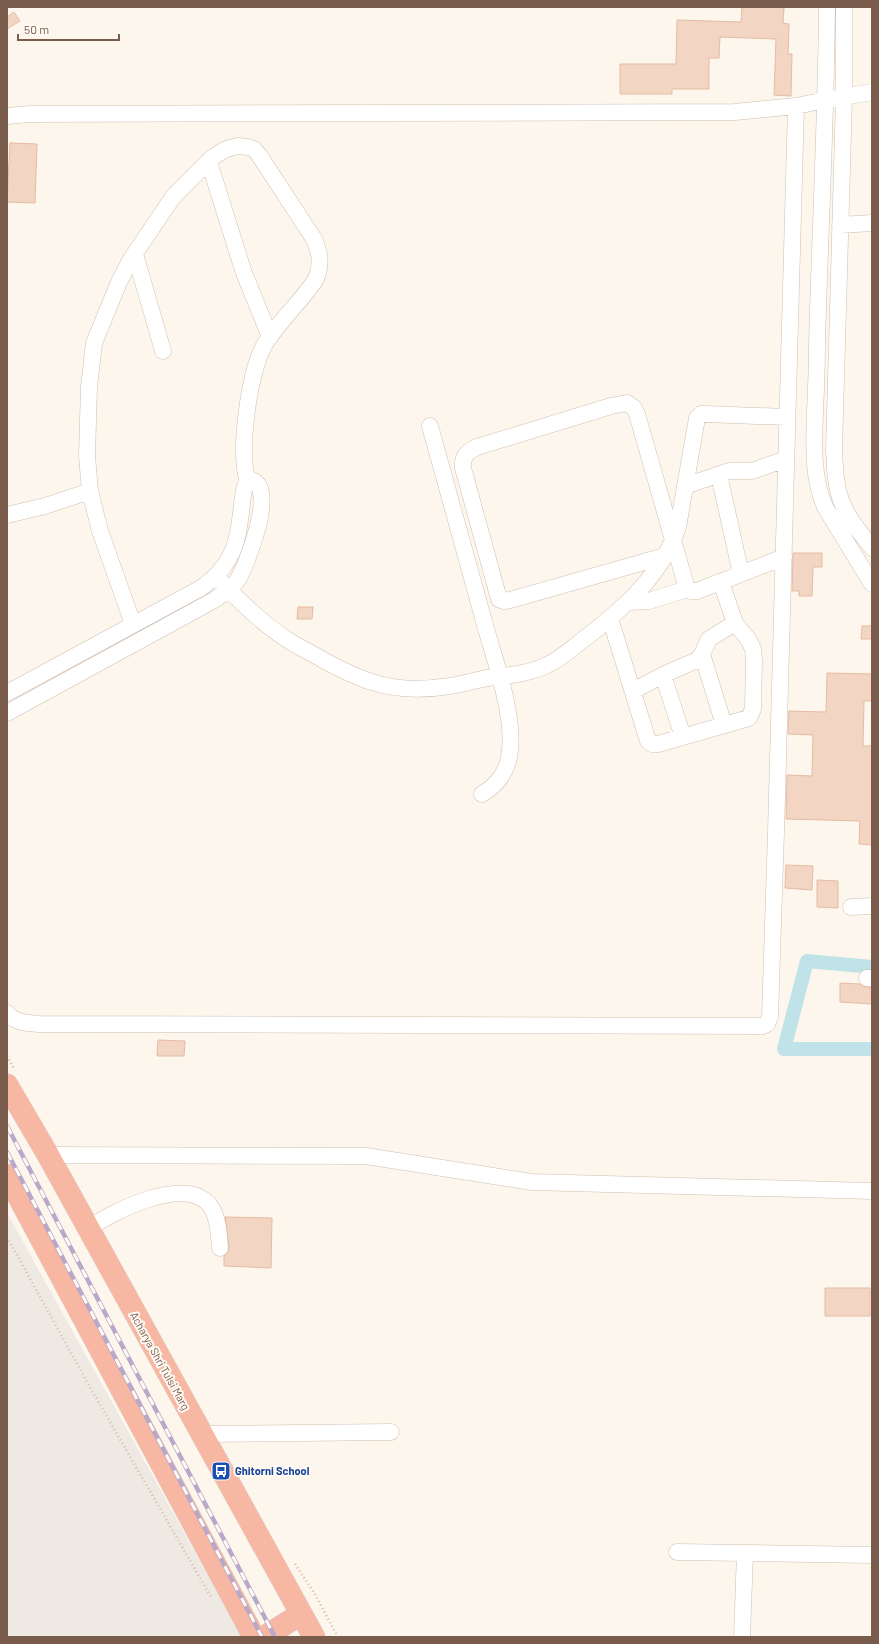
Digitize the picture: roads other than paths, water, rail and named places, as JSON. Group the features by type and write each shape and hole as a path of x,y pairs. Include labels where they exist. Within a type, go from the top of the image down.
{"highway":[{"name":"Acharya Shri Tulsi Marg","path":"7,1085 48,1155 200,1434 314,1637"},
{"path":"7,1175 254,1637"},
{"path":"264,1637 301,1614"}],"street":[{"path":"827,7 826,100 814,445 817,483 820,496 825,507 872,584"},
{"path":"844,7 844,97 835,474 841,502 848,516 872,548"},
{"path":"7,116 46,114 735,112 796,106 872,92"},
{"path":"7,1013 22,1022 39,1024 765,1026 769,1022 784,557 796,106"},
{"path":"7,693 201,588 222,570 230,557 240,522 243,493 248,482 244,463 245,420 254,376 260,356 270,337 316,279 320,270 319,252 314,239 254,149 248,147 238,146 226,149 208,162 173,197 135,254 119,282 94,343 89,387 87,456 90,491 100,531 133,624"},
{"path":"208,162 244,273 270,337"},
{"path":"840,224 872,223"},
{"path":"135,254 163,352"},
{"path":"669,549 510,600 504,601 499,599 463,468 462,459 464,455 472,449 484,445 611,406 623,403 629,405 637,414 669,549 687,589"},
{"path":"216,576 264,622 290,641 349,673 372,682 393,687 426,688 449,686 520,674 546,666 556,661 610,618 650,579 669,549 678,527 697,418 701,414 787,417"},
{"path":"430,426 500,677 510,729 510,752 502,775 490,790 482,794"},
{"path":"685,486 733,471 752,471 786,459"},
{"path":"719,475 741,574"},
{"path":"7,713 229,590 237,580 247,557 256,534 261,512 262,493 260,485 254,481 248,482"},
{"path":"7,515 45,506 90,491"},
{"path":"628,602 649,601 687,589 697,591 784,557"},
{"path":"610,618 648,741 652,744 658,744 749,718 753,709 753,649 748,639 735,623 720,582"},
{"path":"633,691 663,675 697,660 702,654 709,639 735,623"},
{"path":"702,654 724,725"},
{"path":"663,675 683,737"},
{"path":"851,907 872,906"},
{"path":"48,1155 366,1156 532,1182 872,1191"},
{"path":"88,1229 98,1222 150,1198 174,1194 194,1195 203,1199 210,1205 215,1216 220,1248"},
{"path":"200,1434 391,1432"},
{"path":"677,1552 872,1555"},
{"path":"742,1637 745,1553"}],"waterway":[{"path":"872,967 807,961 784,1049 872,1049"}],"railway":[{"path":"7,1126 275,1637"},
{"path":"7,1152 262,1637"}],"place":[{"name":"Ghitorni School","path":"221,1471"}]}
